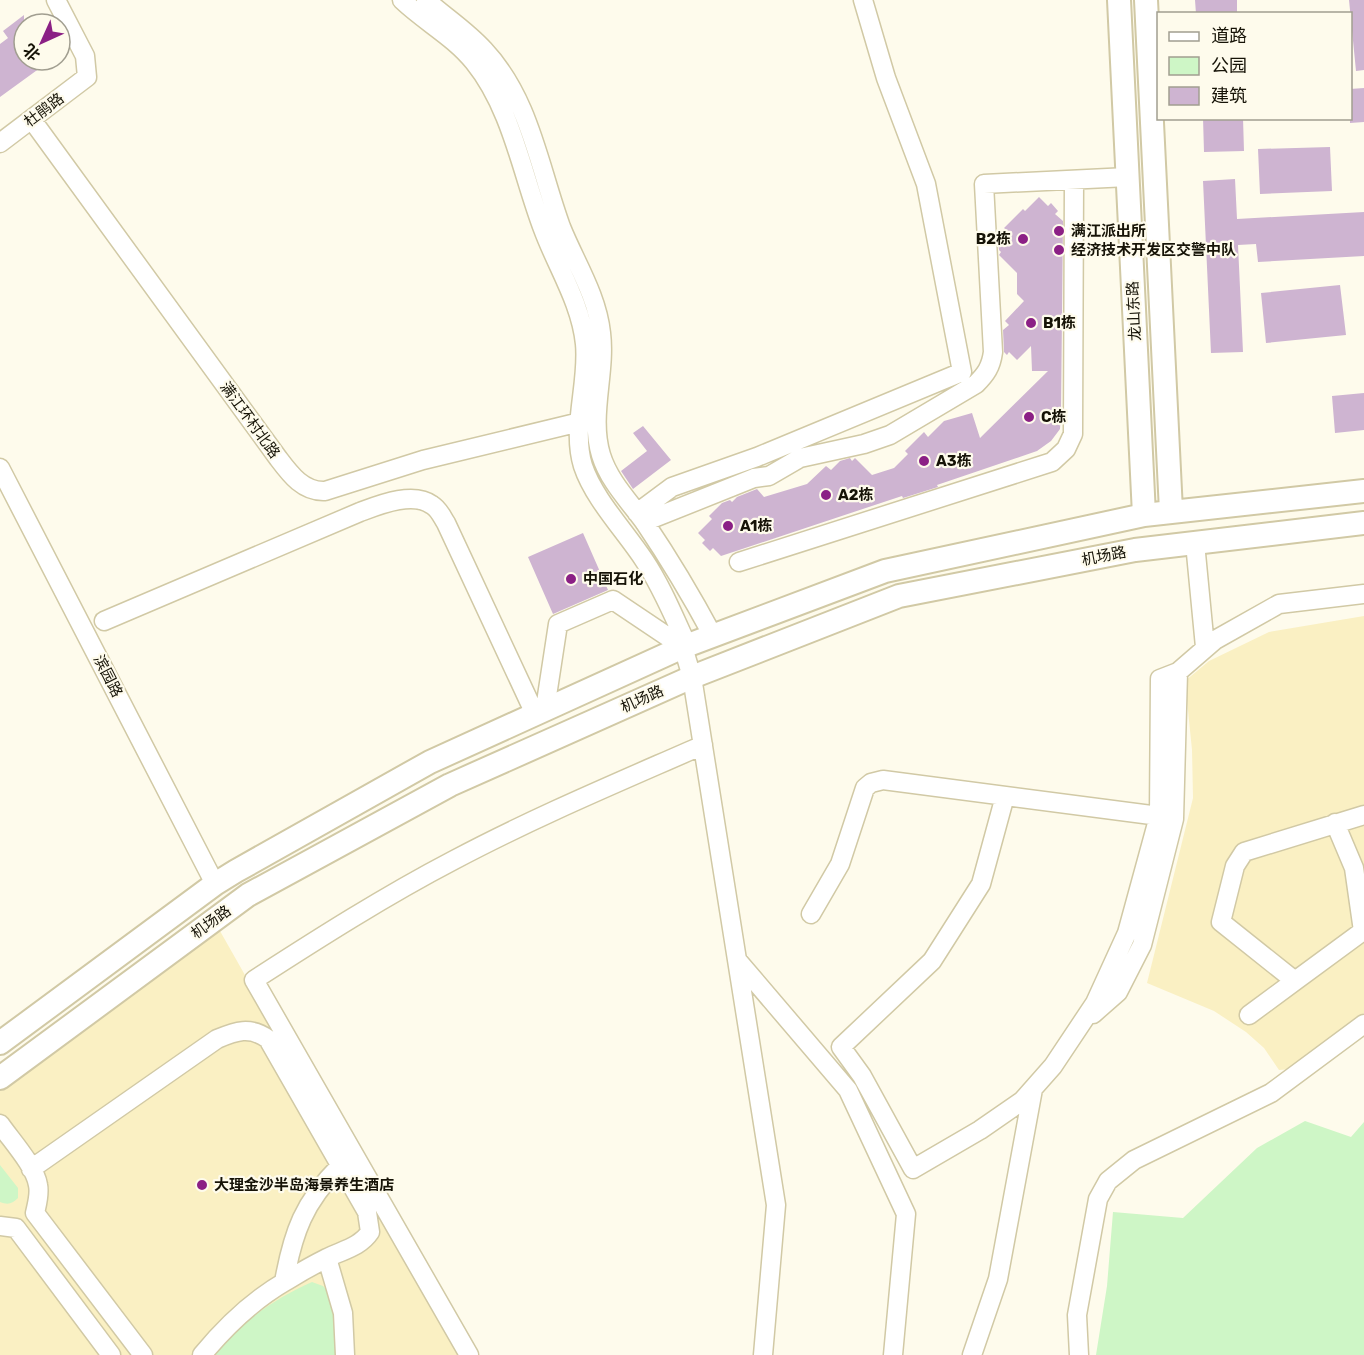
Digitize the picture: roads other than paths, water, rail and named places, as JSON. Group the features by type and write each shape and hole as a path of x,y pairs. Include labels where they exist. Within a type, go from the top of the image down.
{"main road":[{"name":"龙山东路","path":"1119,0 1144,515"},
{"name":"龙山东路","path":"1146,0 1172,511"},
{"path":"1142,457 1169,455"},
{"name":"机场路","path":"0,1043 215,884 430,762 685,646 885,571 1144,515 1364,491"},
{"name":"机场路","path":"0,1078 248,895 450,785 692,677 899,596 1135,550 1364,523"}],"street":[{"name":"杜鹃路","path":"0,143 87,78 85,56 56,0"},
{"path":"402,0 464,51 483,75 501,108 543,230 571,293 581,324 585,363 580,453 588,478 654,575 685,646 692,677 776,1205 763,1355"},
{"path":"426,0 485,51 510,86 524,114 561,226 588,287 599,321 602,347 598,435 600,452 608,472 681,577 713,636"},
{"path":"640,518 672,487 757,457 962,372 926,184 886,78 863,0"},
{"name":"满江环村北路","path":"32,120 278,459 303,485 316,491 325,491 423,460 580,422"},
{"path":"640,518 754,478 769,476 800,458 864,444 890,435 976,384 989,369 993,352 984,184 1128,177"},
{"path":"739,562 1052,462 1066,449 1073,434 1074,180"},
{"name":"滨园路","path":"0,468 215,884"},
{"path":"104,621 360,512 399,501 423,501 436,507 446,524 540,712"},
{"path":"1195,543 1205,647"},
{"path":"1005,796 981,884 932,961 842,1047 862,1076 913,1169 980,1131 1022,1101 1053,1066 1095,1003 1127,933 1159,816 1160,679 1178,672 1215,639 1279,604 1364,594"},
{"path":"540,712 558,624 613,600 685,646"},
{"path":"1081,1025 1118,992 1142,945 1174,819 1178,672"},
{"path":"470,1355 254,980 356,915 452,861 530,822 703,745"},
{"path":"811,914 840,864 865,788 871,783 883,780 1159,816"},
{"path":"1295,981 1221,922 1235,866 1244,852 1364,815"},
{"path":"1249,1016 1363,931 1354,868 1335,824"},
{"path":"738,961 848,1090 906,1214 893,1355"},
{"path":"1079,1355 1077,1315 1098,1199 1108,1181 1134,1160 1271,1093 1364,1024"},
{"path":"31,1169 217,1039 240,1030 251,1030 268,1038 367,1212 370,1232 356,1246 327,1258 284,1282 229,1326 202,1355"},
{"path":"972,1355 998,1279 1033,1089"},
{"path":"0,1124 31,1169 39,1185 39,1198 35,1213 143,1355"},
{"path":"284,1282 293,1240 310,1201 340,1166"},
{"path":"0,1226 16,1228 111,1355"},
{"path":"327,1258 343,1312 345,1355"}],"place":[{"name":"满江派出所","path":"1059,231"},
{"name":"B2栋","path":"1023,239"},
{"name":"经济技术开发区交警中队","path":"1059,250"},
{"name":"B1栋","path":"1031,323"},
{"name":"C栋","path":"1029,417"},
{"name":"A3栋","path":"924,461"},
{"name":"A2栋","path":"826,495"},
{"name":"A1栋","path":"728,526"},
{"name":"中国石化","path":"571,579"},
{"name":"大理金沙半岛海景养生酒店","path":"202,1185"}]}
